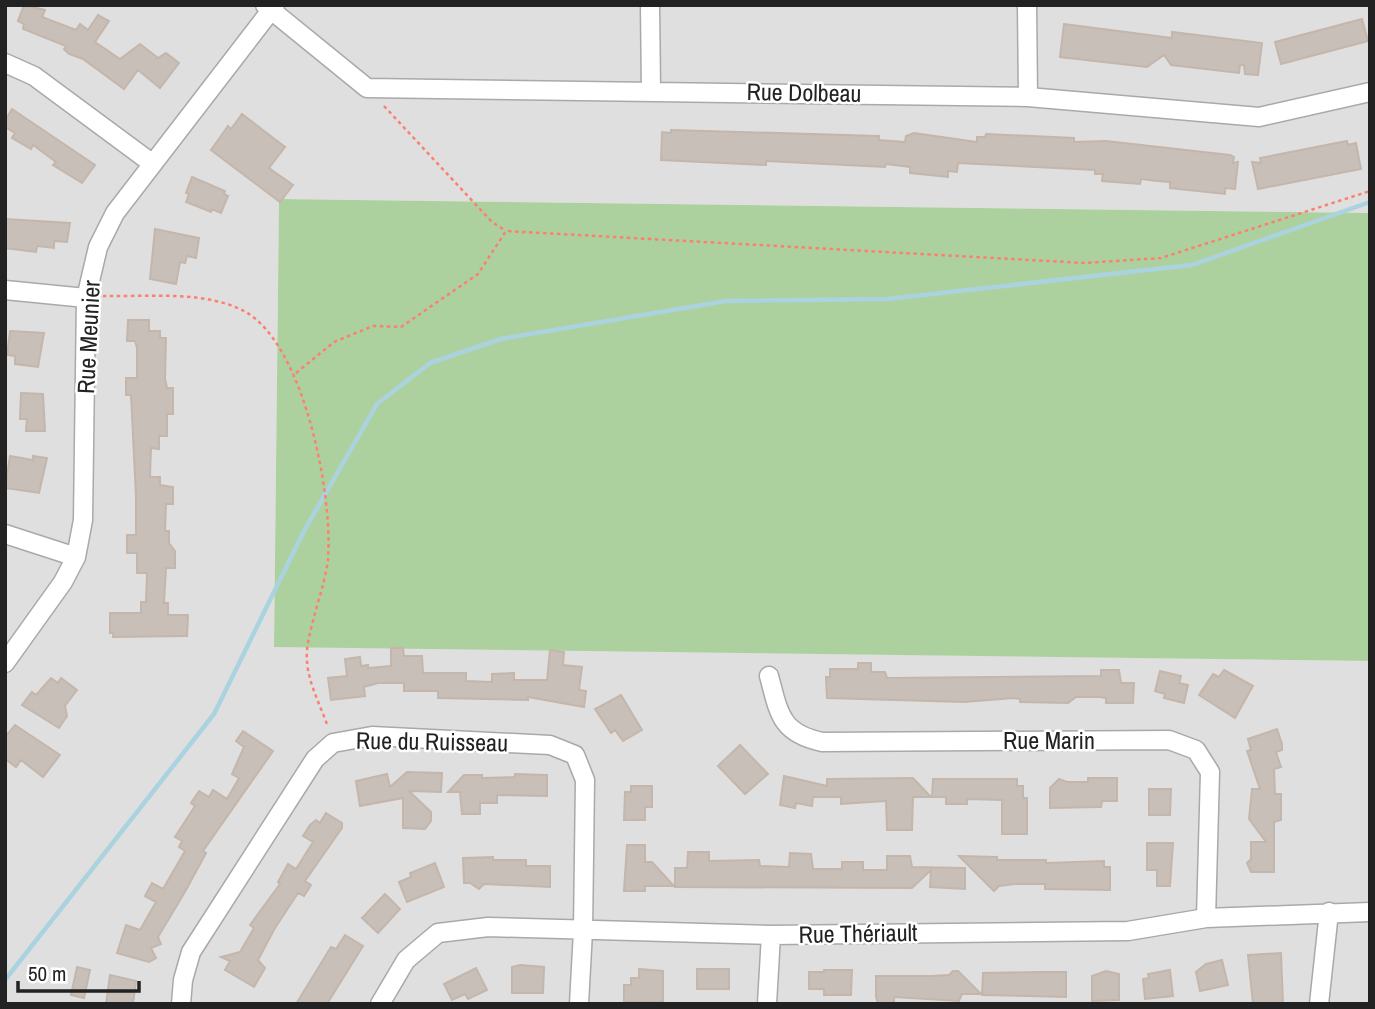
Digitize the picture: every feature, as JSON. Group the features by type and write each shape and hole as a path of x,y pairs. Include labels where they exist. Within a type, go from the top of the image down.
{"street":[{"path":"650,5 651,90"},
{"path":"1027,5 1028,97"},
{"path":"270,7 368,88"},
{"name":"Rue Meunier","path":"5,663 63,582 76,557 83,520 86,299 98,247 115,213 270,7"},
{"path":"5,63 34,76 153,164"},
{"name":"Rue Dolbeau","path":"368,88 1028,97 1259,117 1370,92"},
{"path":"5,290 86,299"},
{"path":"5,534 76,557"},
{"name":"Rue Marin","path":"769,676 781,719 800,737 822,742 1169,740 1196,750 1210,772 1206,918"},
{"name":"Rue du Ruisseau","path":"181,1004 183,980 191,951 315,759 333,743 372,736 550,745 575,755 585,780 579,1004"},
{"path":"1319,1004 1329,912"},
{"name":"Rue Thériault","path":"380,1004 406,960 438,933 488,927 771,935 1128,931 1206,918 1370,912"},
{"path":"767,1004 771,935"}],"path":[{"path":"368,88 492,222 506,231 1084,263 1161,258 1370,191"},
{"path":"296,373 334,342 373,326 401,327 478,274 506,231"},
{"path":"86,299 99,296 212,299 245,312 265,327 296,373 327,491 328,558 306,661 333,743"}],"shaded area":[{"path":"5,5 1370,5 1370,213 279,199 274,646 1370,661 1370,1004 5,1004"}],"green space":[{"path":"279,199 1370,213 1370,661 274,647"}],"building":[{"path":"24,5 45,10 42,17 76,30 80,24 88,30 98,15 109,21 95,42 120,59 140,44 158,58 166,53 179,63 160,88 138,70 124,89 83,59 69,54 64,49 66,46 23,29 24,24 18,21"},
{"path":"1362,19 1368,41 1281,64 1275,42"},
{"path":"1064,24 1172,38 1172,32 1262,43 1258,75 1245,74 1244,65 1240,65 1239,73 1171,65 1164,55 1147,67 1060,57"},
{"path":"12,109 95,165 82,183 53,165 56,162 33,145 31,149 12,138 15,133 5,127 5,121"},
{"path":"242,114 285,147 269,168 293,185 280,202 211,150 228,126 231,129"},
{"path":"671,130 879,136 879,140 905,142 906,136 914,133 977,142 977,137 985,137 986,134 1074,138 1074,142 1106,141 1230,155 1234,157 1233,163 1238,162 1235,189 1225,188 1225,194 1170,188 1170,182 1141,179 1140,184 1102,181 1103,174 1095,174 1095,170 958,163 957,172 948,171 948,177 910,173 910,167 886,164 885,167 766,161 766,165 661,160 662,132 671,133"},
{"path":"1347,141 1348,145 1356,143 1361,169 1258,189 1252,162 1261,163 1260,158"},
{"path":"192,177 225,191 224,194 228,196 221,213 186,202 189,194 186,193"},
{"path":"5,219 70,223 67,242 54,241 54,248 37,246 36,252 5,248"},
{"path":"155,229 199,238 196,258 187,256 185,263 180,262 176,284 150,279"},
{"path":"128,320 149,320 149,331 160,331 160,338 166,338 165,379 167,388 173,388 173,414 167,414 167,436 159,436 159,449 151,448 150,477 160,477 160,485 173,487 173,504 166,504 165,531 169,531 169,543 175,551 175,568 166,568 164,603 168,603 168,615 188,615 187,636 113,637 113,633 110,633 110,613 141,613 141,602 146,602 147,573 137,573 137,553 127,553 127,535 136,535 136,497 131,395 126,395 126,378 137,378 137,348 135,341 127,341"},
{"path":"10,331 44,333 38,367 15,364 15,356 7,355"},
{"path":"21,393 43,394 45,431 26,431 27,419 20,419"},
{"path":"10,456 33,460 33,456 47,458 39,493 5,488"},
{"path":"391,648 403,648 404,656 422,656 423,673 466,673 466,681 492,682 492,674 514,673 514,680 547,680 550,650 564,652 563,665 582,667 579,690 586,691 584,707 528,697 528,700 438,698 438,691 404,691 404,683 378,683 364,687 365,696 331,700 328,678 347,676 345,659 360,657 361,666 368,665 368,668 391,666"},
{"path":"858,663 871,663 871,672 885,672 887,678 1101,676 1101,670 1119,670 1121,683 1134,683 1133,703 1106,703 1106,698 1100,697 1076,697 1068,703 1020,702 1020,699 1014,698 964,702 827,698 826,677 830,677 830,669 858,669"},
{"path":"1224,670 1253,686 1235,718 1199,695 1213,674 1219,677"},
{"path":"1160,671 1181,676 1179,683 1188,685 1184,703 1164,698 1165,694 1155,691"},
{"path":"51,678 58,683 61,678 77,690 65,706 67,716 59,728 22,705 32,692 36,695"},
{"path":"621,695 642,730 623,741 615,730 611,733 595,709"},
{"path":"15,725 60,755 43,777 21,760 16,767 5,759 5,737"},
{"path":"1277,729 1282,750 1276,752 1281,767 1274,769 1275,794 1281,794 1281,820 1274,822 1274,872 1251,872 1247,863 1251,859 1251,842 1266,842 1249,819 1252,789 1260,789 1247,751 1251,750 1248,739"},
{"path":"243,731 273,751 203,851 206,853 158,937 161,944 151,948 156,958 149,962 117,953 126,925 140,930 156,902 145,896 152,883 163,889 185,851 179,847 182,841 175,837 195,806 191,803 199,791 209,797 213,790 227,799 239,778 232,774 244,747 236,741"},
{"path":"740,745 768,774 745,794 718,766"},
{"path":"407,772 442,773 441,792 409,791 431,812 431,821 425,829 403,828 403,798 360,806 356,781 387,774 390,787"},
{"path":"515,774 547,775 547,796 497,795 497,803 480,803 480,814 462,814 460,792 448,792 464,775 482,775 482,778 515,777"},
{"path":"784,776 827,786 827,779 913,778 931,797 913,797 912,830 887,830 886,801 841,804 841,797 813,797 812,806 796,803 795,808 780,805"},
{"path":"1088,778 1117,778 1117,801 1102,801 1101,807 1050,808 1050,788 1059,779 1067,782 1088,782"},
{"path":"933,779 1017,779 1017,786 1023,786 1023,798 1027,798 1027,834 1002,834 1002,800 967,799 967,804 946,804 946,797 932,797"},
{"path":"631,786 652,786 652,807 645,807 645,820 624,820 625,792 631,792"},
{"path":"1149,789 1171,789 1170,815 1149,815"},
{"path":"326,813 342,823 342,828 305,881 311,885 304,896 298,893 275,928 258,960 265,968 254,987 225,970 230,961 221,957 240,952 254,928 250,925 280,884 278,882 288,864 296,869 313,842 303,836 316,820 320,823"},
{"path":"1147,843 1173,843 1170,886 1157,886 1157,870 1147,870"},
{"path":"627,845 645,845 645,862 652,862 674,886 645,886 645,891 624,891"},
{"path":"688,852 709,852 709,861 759,860 760,866 789,867 790,853 811,854 813,869 842,869 842,862 863,862 863,870 887,870 887,856 910,856 912,867 965,868 965,889 930,887 931,870 912,888 675,887 675,868 687,868"},
{"path":"959,856 997,857 997,860 1046,860 1046,863 1104,861 1104,867 1110,867 1110,890 1045,889 1045,884 1015,884 999,886 994,891"},
{"path":"493,857 493,860 526,860 526,866 550,866 550,887 484,884 479,889 470,883 464,883 463,858"},
{"path":"435,863 444,887 407,902 399,882 411,877 410,873"},
{"path":"385,894 400,909 378,933 362,918"},
{"path":"345,935 363,946 327,1004 296,1004 331,947 336,949"},
{"path":"1281,953 1283,1004 1253,1004 1248,955"},
{"path":"1222,960 1228,985 1200,991 1196,972 1206,964"},
{"path":"77,967 90,970 84,998 71,995"},
{"path":"512,967 544,967 543,993 512,993"},
{"path":"476,968 487,990 468,999 465,994 452,1000 444,984"},
{"path":"639,969 663,971 663,1002 624,1002 624,985 631,985 631,978 639,978"},
{"path":"697,969 729,969 729,989 697,989"},
{"path":"852,970 851,995 824,995 824,989 809,989 809,972"},
{"path":"1170,970 1173,996 1145,999 1143,979 1149,978 1148,974"},
{"path":"958,971 981,994 962,994 959,1001 894,997 894,1004 878,1003 876,976 949,975"},
{"path":"1106,971 1119,974 1119,1000 1092,1001 1092,976"},
{"path":"1066,972 1066,997 982,995 983,973"},
{"path":"110,975 136,981 133,1004 106,1004"}],"waterway":[{"path":"5,980 214,714 304,531 377,404 430,363 501,339 726,301 887,299 1192,265 1370,202"}]}
